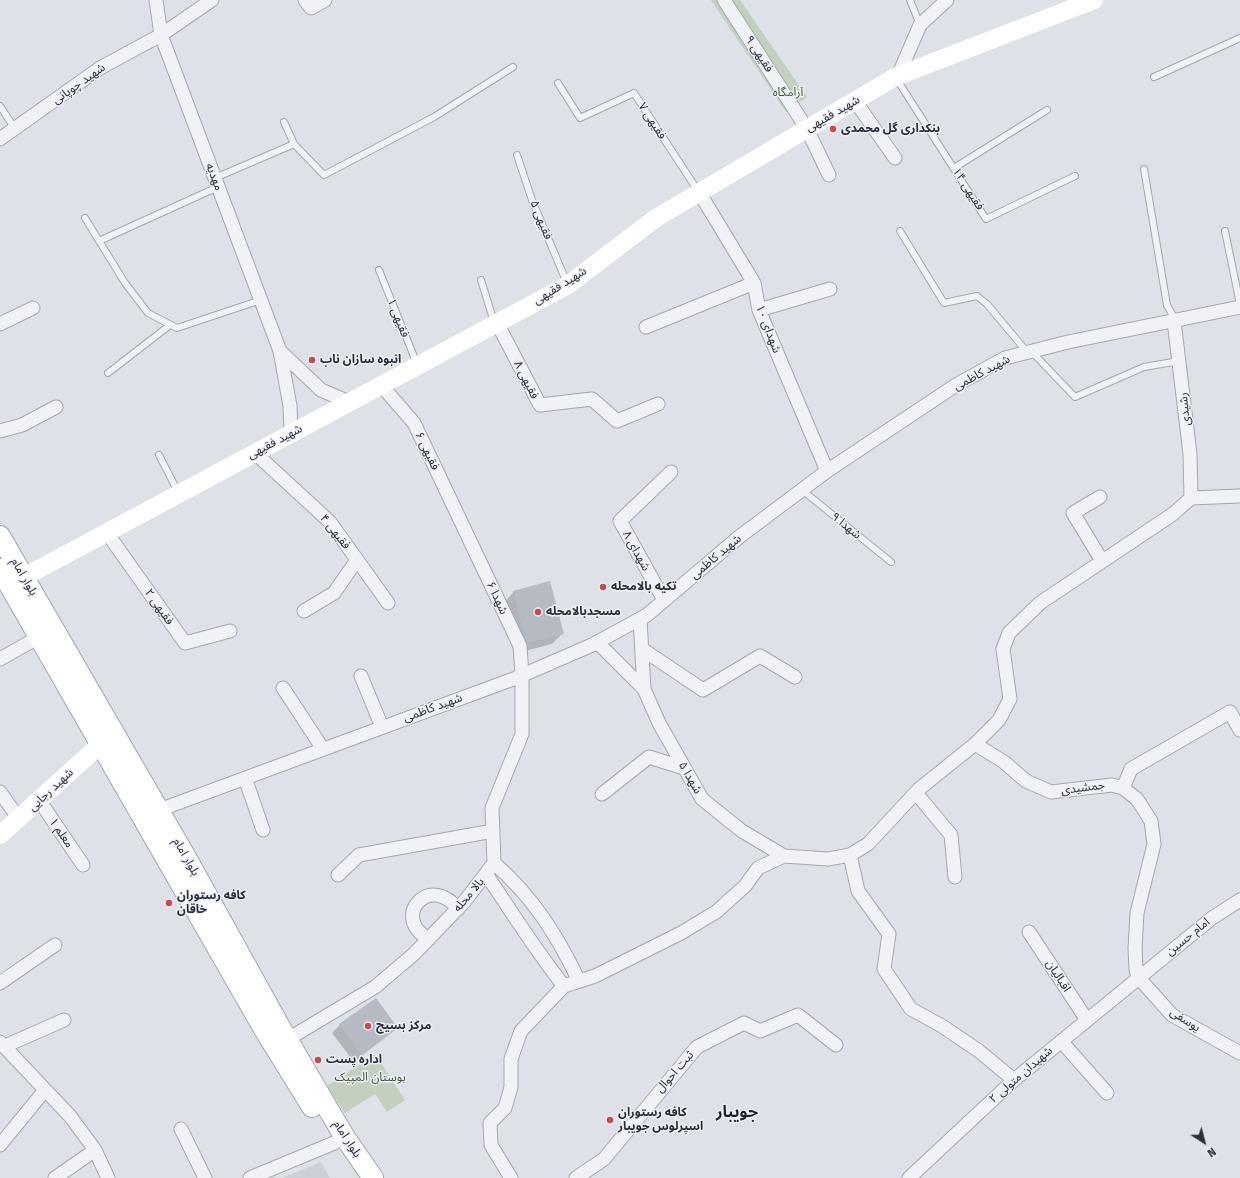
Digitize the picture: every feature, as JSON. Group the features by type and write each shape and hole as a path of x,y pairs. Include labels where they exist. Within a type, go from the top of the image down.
{"main road":[{"name":"شهید فقیهی","path":"11,577 107,533 568,284 656,218 897,76 1094,0"},
{"name":"بلوار امام","path":"0,536 11,577 39,636 109,740 159,810 288,1039 358,1178"},
{"name":"بلوار امام","path":"11,577 109,740 265,1031 339,1140 373,1178"},
{"name":"شهید رجایی","path":"0,835 109,740"}],"street":[{"name":"مهدیه","path":"156,0 161,35 280,351 290,406 291,434"},
{"name":"شهید چوپانی","path":"0,139 100,68 161,35 212,0"},
{"path":"305,0 311,8 325,0"},
{"name":"فقیهی ۹","path":"724,0 806,129 829,175"},
{"path":"897,76 920,24 947,0"},
{"path":"855,101 895,158"},
{"name":"شهدای ۱۰","path":"699,192 754,283 759,310 827,471"},
{"path":"646,327 754,283"},
{"path":"759,310 830,289"},
{"name":"شهید کاظمی","path":"159,810 522,675 597,642 640,619 739,537 827,471 956,386 1005,358 1068,342 1240,307"},
{"path":"0,324 33,308"},
{"name":"رشیدی","path":"1175,321 1190,454 1191,498"},
{"name":"فقیهی ۸","path":"496,323 540,405 592,399 617,421 658,404"},
{"path":"280,351 320,390 349,402"},
{"name":"فقیهی ۶","path":"381,385 414,423 463,524"},
{"path":"0,431 22,426 56,407"},
{"name":"فقیهی ۴","path":"255,453 330,522 388,603"},
{"name":"شهدای ۸","path":"664,600 620,521 671,472"},
{"path":"511,1178 491,1145 490,1123 505,1108 511,1087 511,1059 521,1031 564,986 595,976 681,933 710,915 745,886 758,868 784,856 828,859 850,856 868,844 916,793 942,769 975,744 999,720 1010,699 1004,649 1009,633 1040,604 1173,514 1191,498 1240,496"},
{"path":"1100,497 1073,513 1102,562"},
{"name":"شهدا ۶","path":"463,524 520,646 522,675"},
{"name":"فقیهی ۲","path":"107,533 185,643 230,631"},
{"path":"304,611 334,593 357,560"},
{"name":"شهدا ۵","path":"640,619 644,689 659,723 702,799 742,831 784,856"},
{"path":"0,659 39,636"},
{"name":"شهدا ۵","path":"597,642 644,689"},
{"path":"642,649 703,690 760,656 795,677"},
{"path":"522,675 522,734 492,808 494,863 530,898 560,942 580,981"},
{"path":"360,676 382,727"},
{"path":"283,688 323,748"},
{"path":"1122,788 1131,769 1230,712 1240,730"},
{"name":"جمشیدی","path":"975,744 1004,762 1026,781 1051,792 1112,785 1122,788 1137,799 1151,821 1154,844 1137,913 1135,948 1136,970 1138,977"},
{"path":"602,794 649,757 684,768"},
{"path":"245,778 263,830"},
{"path":"0,792 19,819"},
{"path":"916,793 951,835 955,877"},
{"name":"معلم ۱","path":"39,800 83,865"},
{"path":"338,875 359,855 493,831"},
{"path":"850,856 858,891 889,934 884,968 911,1009 942,1026 980,1051 1014,1080"},
{"name":"بالا محله","path":"288,1039 375,987 414,954 458,909 494,863"},
{"path":"486,874 519,926 564,986"},
{"path":"429,939 418,932 412,923 412,914 418,902 425,896 437,894 449,900 458,909"},
{"name":"امام حسین","path":"1138,977 1212,918 1240,900"},
{"name":"اقبالیان","path":"1030,932 1086,1020"},
{"path":"0,983 55,945"},
{"name":"شهیدان متولی ۲","path":"909,1178 1014,1080 1138,977"},
{"name":"یوسفی","path":"1138,977 1172,1015 1240,1053"},
{"name":"ثبت احوال","path":"576,1178 604,1159 696,1047 744,1023 760,1031 798,1015 836,1045"},
{"path":"64,1020 1,1044 70,1116 95,1150 108,1178"},
{"path":"1061,1041 1107,1093"},
{"path":"0,1146 45,1090"},
{"path":"181,1129 205,1178"},
{"path":"250,1178 339,1140"},
{"path":"55,1178 95,1150"}],"lane":[{"path":"910,0 920,24"},
{"path":"1154,77 1240,38"},
{"path":"284,122 294,144 324,175 434,117 513,67"},
{"name":"فقیهی ۱۴","path":"897,76 986,219 1075,176"},
{"name":"فقیهی ۷","path":"558,83 580,118 634,93 699,192"},
{"path":"0,106 15,129"},
{"path":"954,168 1047,110"},
{"path":"99,241 294,144"},
{"name":"فقیهی ۵","path":"517,155 532,200 568,284"},
{"path":"1144,169 1167,305 1175,321"},
{"path":"85,218 125,283 148,313 170,325 177,328 261,300"},
{"path":"900,231 944,303 977,296 987,304 1029,352 1075,397 1144,367 1180,361"},
{"path":"1225,232 1240,304"},
{"name":"فقیهی ۱","path":"379,270 417,366"},
{"path":"480,280 496,323"},
{"path":"108,372 170,325"},
{"path":"159,455 179,494"},
{"name":"شهدا ۹","path":"802,490 891,562"}],"shaded area":[{"path":"321,1162 330,1178 282,1178"}],"green space":[{"name":"آرامگاه","path":"711,0 740,0 807,97 786,112"},
{"name":"بوستان المپیک","path":"375,1054 405,1100 387,1112 375,1094 345,1113 327,1086"}],"building":[{"name":"مسجدبالامحله","path":"550,581 564,634 527,643 513,591"},
{"name":"مرکز بسیج","path":"376,998 398,1028 362,1055 339,1024"}],"place":[{"name":"بنکداری گل محمدی","path":"833,129"},
{"name":"انبوه سازان ناب","path":"312,360"},
{"name":"تکیه بالامحله","path":"603,587"},
{"name":"مسجدبالامحله","path":"538,612"},
{"name":"کافه رستوران خاقان","path":"169,903"},
{"name":"مرکز بسیج","path":"368,1026"},
{"name":"اداره پست","path":"318,1060"},
{"name":"کافه رستوران اسپرلوس جویبار","path":"610,1120"}],"district":[{"name":"جویبار","path":"737,1113"}]}
